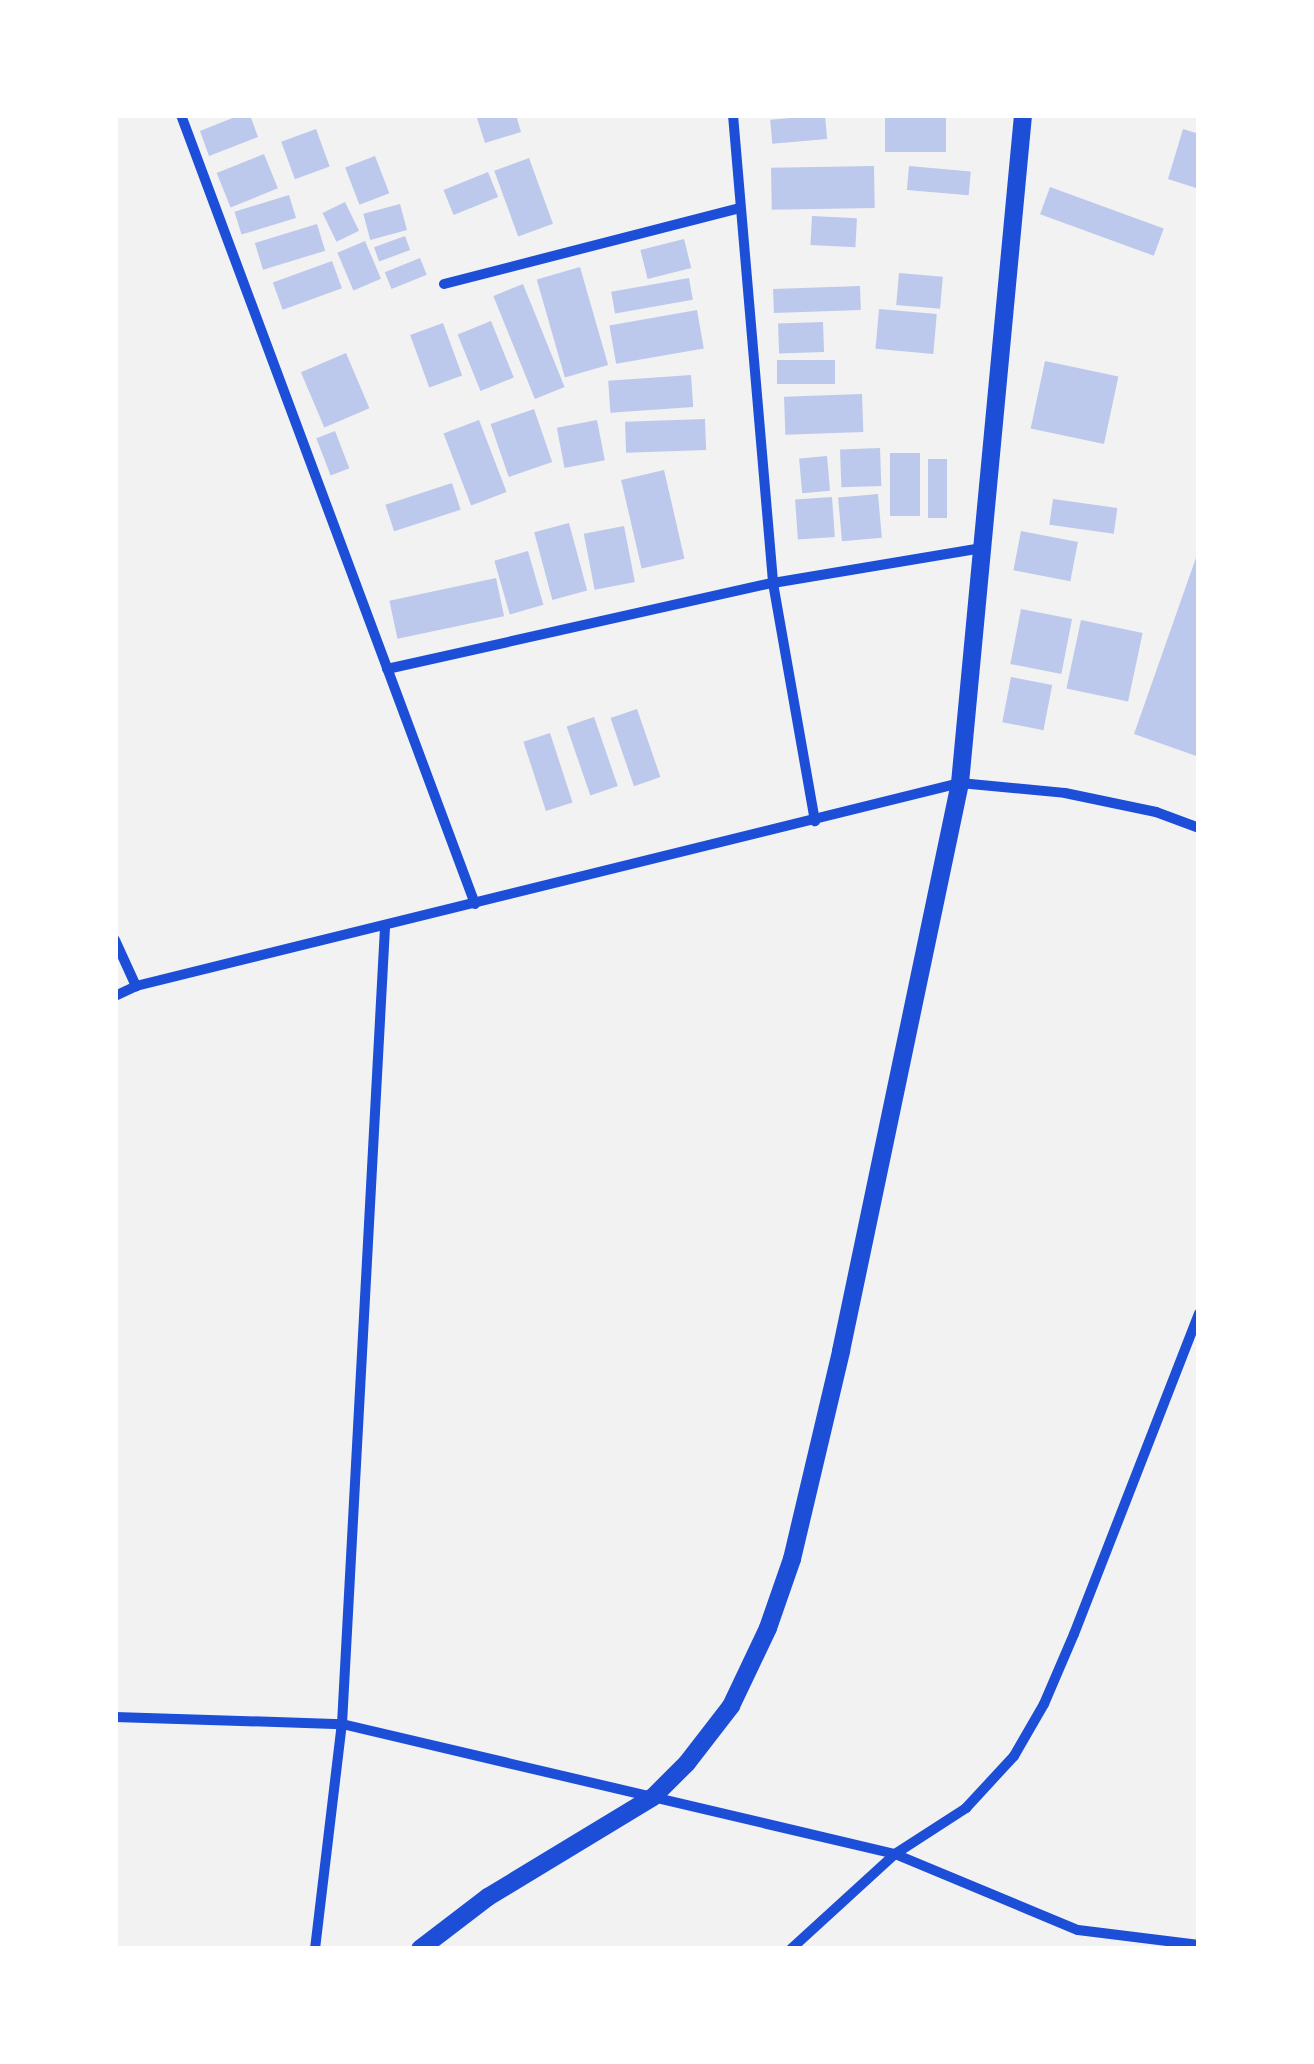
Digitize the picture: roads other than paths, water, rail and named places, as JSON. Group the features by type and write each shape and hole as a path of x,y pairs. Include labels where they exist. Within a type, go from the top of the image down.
{"street":[{"path":"181,115 475,904"},
{"path":"733,115 773,583 815,821"},
{"path":"420,1949 488,1897 653,1796 710,1736 731,1706 768,1628 792,1559 841,1351 960,783 1023,115"},
{"path":"444,284 740,208"},
{"path":"387,669 773,583 982,548"},
{"path":"115,996 136,986 384,928 960,783 1065,793 1156,812 1199,828"},
{"path":"316,1949 342,1724 384,928"},
{"path":"115,940 136,986"},
{"path":"791,1949 895,1854 966,1808 1014,1756 1044,1704 1199,1313"},
{"path":"115,1717 342,1724 895,1854 1078,1930 1199,1945"}]}
